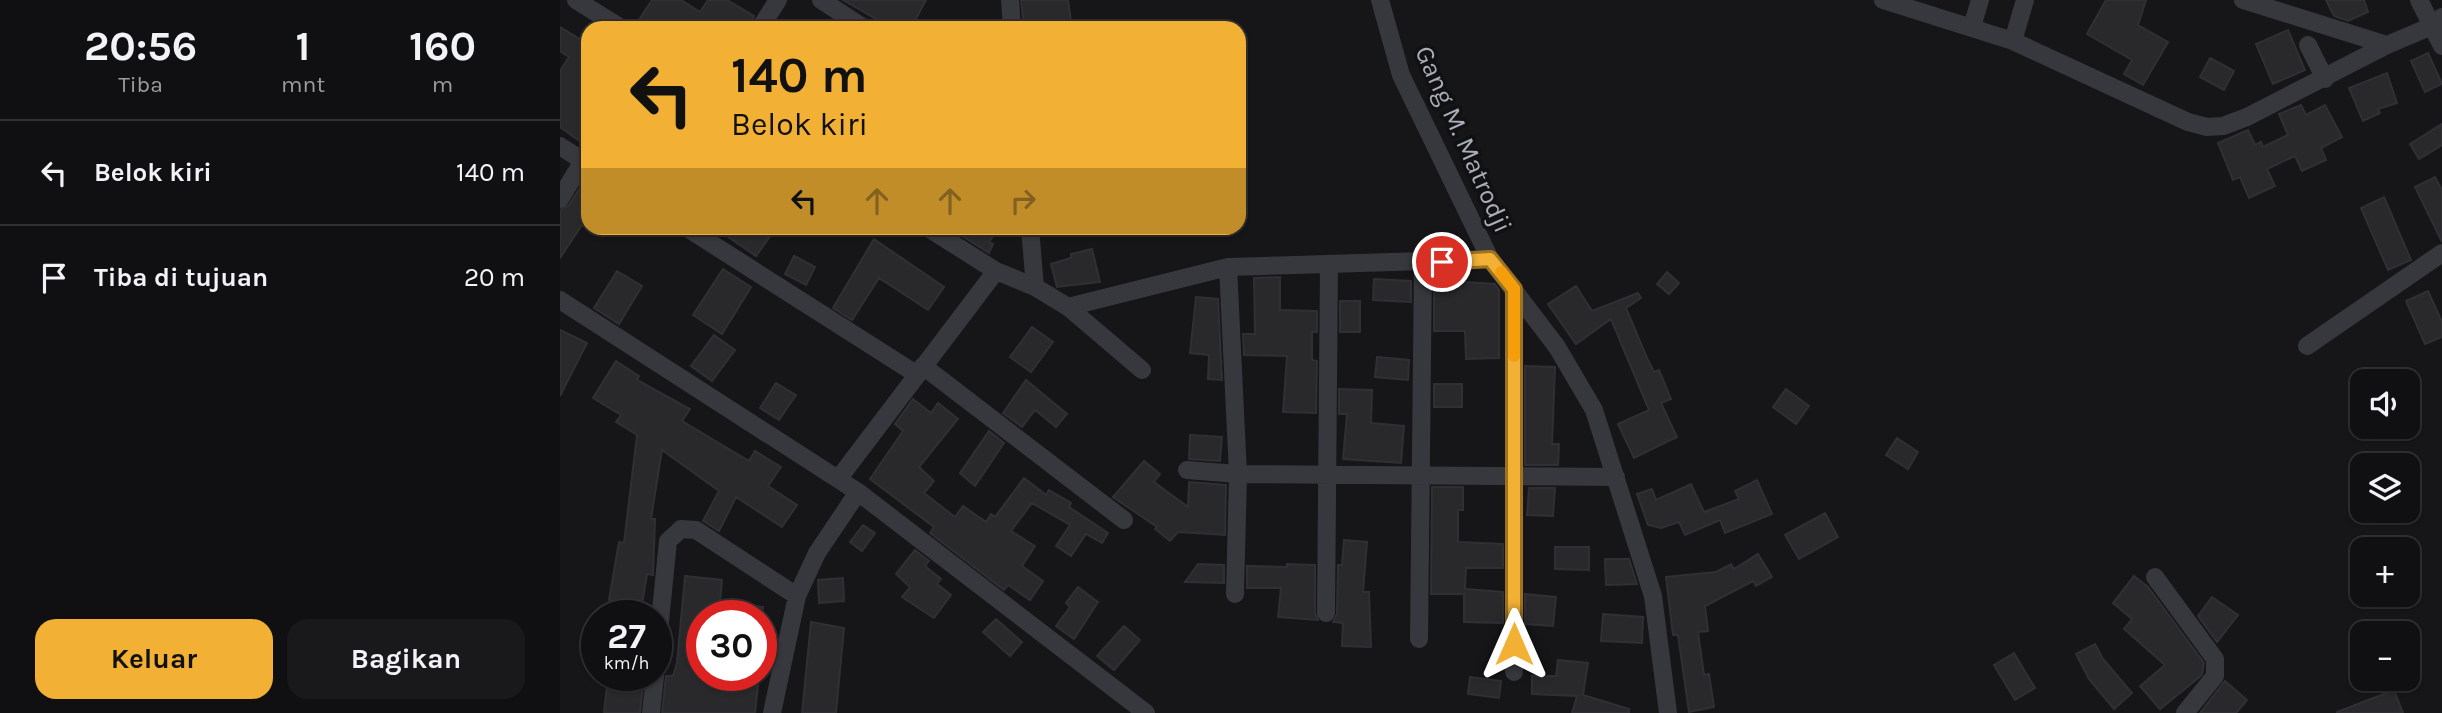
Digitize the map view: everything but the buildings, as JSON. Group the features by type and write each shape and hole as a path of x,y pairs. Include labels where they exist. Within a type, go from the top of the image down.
{"street":[{"path":"576,0 610,21"},
{"path":"764,21 778,0"},
{"path":"821,0 853,21"},
{"path":"1010,0 1012,21"},
{"name":"Gang M. Matrodji","path":"1380,0 1401,75 1490,259 1557,347 1594,410 1653,596 1668,713"},
{"path":"1883,0 2013,41 2188,122 2207,127 2223,126 2247,117 2437,22"},
{"path":"1972,27 1980,0"},
{"path":"2013,41 2025,0"},
{"path":"2243,0 2387,46"},
{"path":"2419,0 2437,22 2442,46"},
{"path":"2308,45 2325,79"},
{"path":"560,146 581,159"},
{"path":"560,199 581,169"},
{"path":"698,235 920,370 1124,520"},
{"path":"939,235 996,271 1035,287 1068,307 1142,370"},
{"path":"1031,235 1035,287"},
{"path":"2307,346 2442,253"},
{"path":"1068,307 1228,267 1490,259"},
{"path":"1419,639 1423,263"},
{"path":"1326,614 1329,265"},
{"path":"1228,267 1238,474 1235,594"},
{"path":"839,478 996,271"},
{"path":"1514,289 1514,672"},
{"path":"560,299 839,478 1146,713"},
{"path":"1187,470 1238,474 1616,477"},
{"path":"772,713 797,596 817,553 858,492"},
{"path":"662,600 668,541 681,529 696,530 797,596"},
{"path":"2155,577 2215,659 2215,676 2185,713"},
{"path":"651,713 653,691"}],"slow traffic":[{"path":"1501,272 1514,289 1514,356"}],"route":[{"path":"1442,262 1490,259 1514,289 1514,644"}]}
